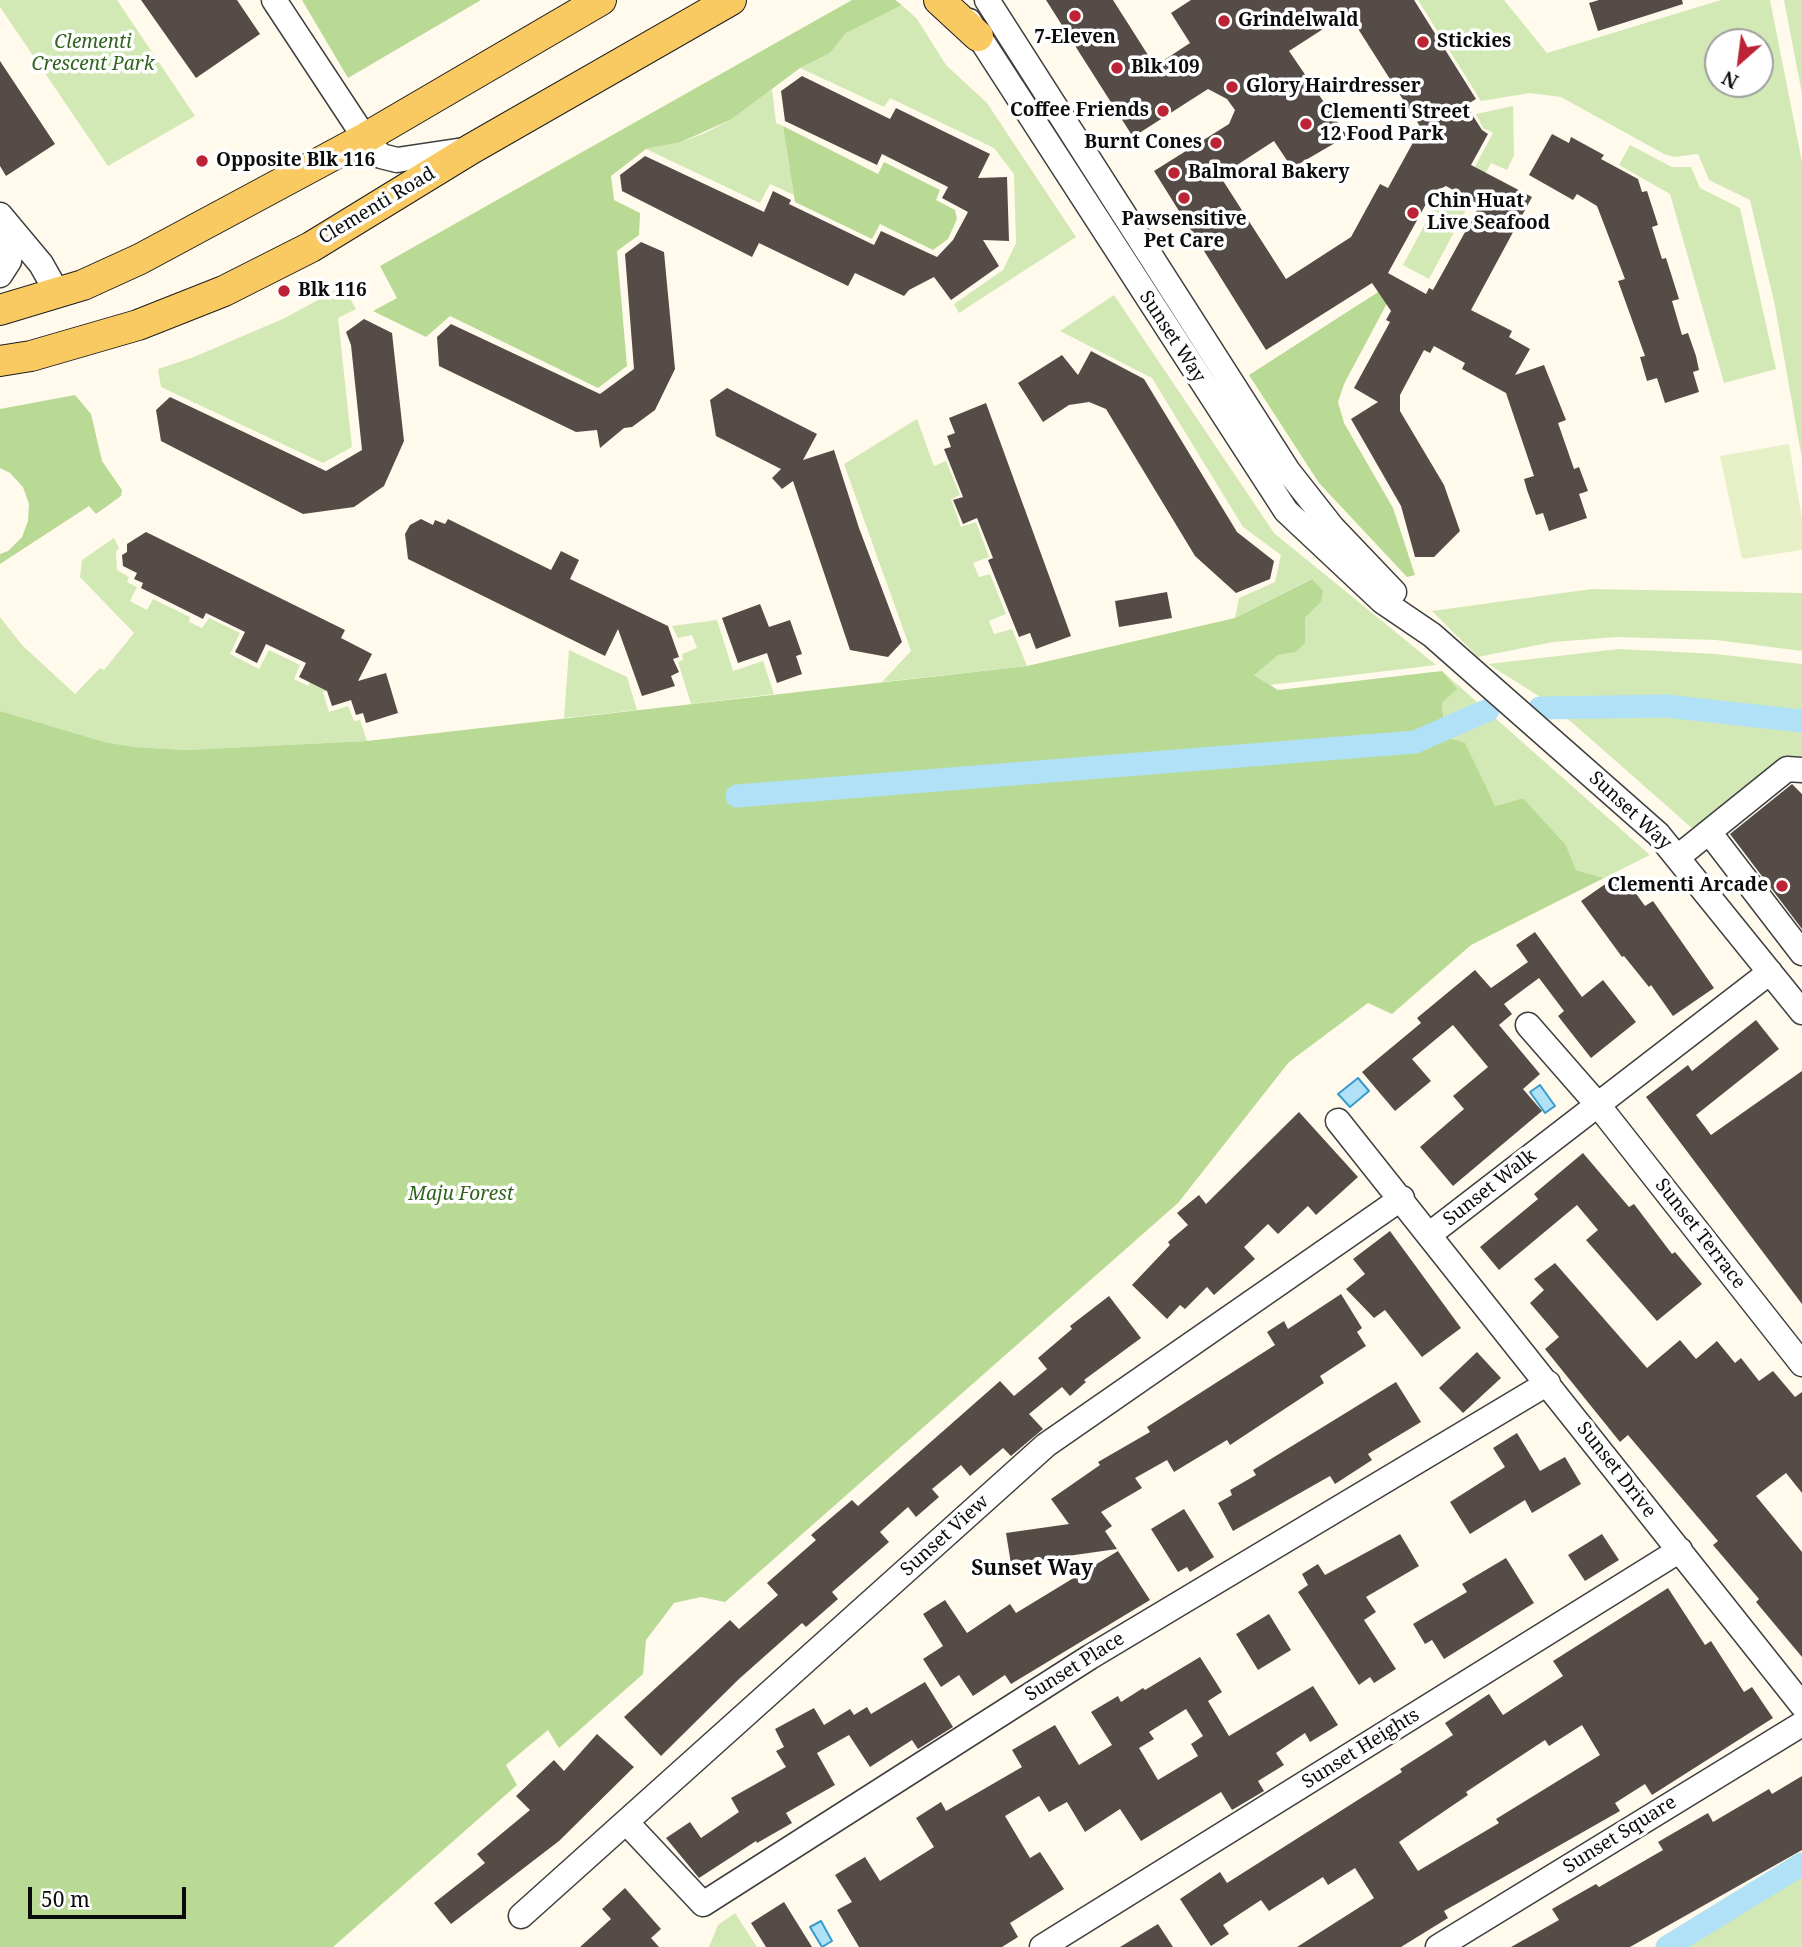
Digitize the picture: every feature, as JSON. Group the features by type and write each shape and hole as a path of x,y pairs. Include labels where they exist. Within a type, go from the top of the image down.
{"main road":[{"path":"0,310 58,294 140,259 365,138 600,0"},
{"name":"Clementi Road","path":"0,361 31,356 138,325 224,291 310,247 471,149 731,0"},
{"path":"939,0 978,36"}],"street":[{"path":"274,0 365,138 381,156 397,160 471,149"},
{"name":"Sunset Way","path":"955,0 1271,492 1356,579 1382,601 1432,635"},
{"name":"Sunset Way","path":"987,0 1288,471 1332,527 1432,635 1658,834 1679,856 1802,1012"},
{"path":"4,220 41,264 58,294"},
{"path":"0,275 9,261 11,247 4,220"},
{"path":"1679,856 1787,769 1802,770"},
{"path":"1709,832 1802,953"},
{"name":"Sunset Walk","path":"1338,1121 1430,1234 1770,972"},
{"path":"1528,1025 1598,1105"},
{"name":"Sunset Terrace","path":"1598,1105 1802,1364"},
{"name":"Sunset View","path":"521,1916 1046,1445 1402,1198"},
{"name":"Sunset Drive","path":"1430,1234 1802,1705"},
{"name":"Sunset Place","path":"627,1823 704,1904 1090,1657 1548,1383"},
{"name":"Sunset Heights","path":"1042,1947 1680,1550"},
{"name":"Sunset Square","path":"1438,1947 1802,1724"}],"green space":[{"name":"Clementi Crescent Park","path":"0,0 117,0 195,116 108,166 0,7"},
{"path":"302,0 481,0 348,78"},
{"path":"852,0 895,0 902,5 846,33 830,53 800,68 732,119 681,142 646,149 611,176 614,200 640,213 639,235 617,251 627,366 598,388 450,316 426,337 373,311 397,298 380,266"},
{"path":"1418,0 1504,0 1547,53 1721,0 1770,0 1802,162 1802,459 1775,306 1750,200 1709,180 1698,154 1674,157 1664,154 1561,97 1530,93 1481,101"},
{"path":"1784,0 1802,0 1802,94"},
{"path":"902,5 917,19 946,65 987,103 1076,237 959,313 954,304 1003,270 1016,243 1014,174 994,148 890,98 884,107 800,68 830,53 846,33"},
{"path":"772,89 776,123 783,126 794,195 770,184 760,203 646,149 681,142 705,133 732,119"},
{"path":"1513,106 1514,155 1507,170 1491,163 1429,279 1403,265 1432,211 1457,200 1493,133 1483,128 1476,114"},
{"path":"783,126 878,174 884,162 940,190 936,200 955,210 957,219 948,239 933,250 880,224 872,239 795,202"},
{"path":"1630,145 1672,167 1691,167 1700,188 1740,208 1776,369 1724,383 1670,194 1619,165"},
{"path":"343,286 356,309 338,318 352,447 323,463 161,387 158,369 194,357 285,318"},
{"path":"1386,287 1393,292 1344,384 1338,402 1344,423 1393,508 1415,575 1407,577 1319,483 1249,375"},
{"path":"1114,295 1274,533 1436,665 1270,685 1253,674 1278,655 1296,652 1304,643 1305,618 1321,602 1311,579 1235,618 1239,598 1275,582 1281,555 1243,527 1152,378 1060,331"},
{"path":"75,395 91,414 102,461 122,490 121,496 96,514 89,506 0,564 0,554 8,551 22,537 28,521 29,504 23,487 10,473 0,468 0,409"},
{"path":"917,419 934,466 946,461 960,495 951,499 961,527 976,522 989,557 973,563 979,577 990,574 1006,614 989,621 994,634 1012,629 1027,666 882,682 911,651 844,464"},
{"path":"1789,444 1802,518 1802,550 1742,559 1720,456"},
{"path":"114,538 119,548 116,552 117,570 129,577 127,582 137,587 130,601 147,610 153,599 190,617 189,622 202,628 209,618 240,633 230,654 259,669 269,650 300,665 294,679 308,686 314,675 337,688 323,692 329,712 348,706 354,721 360,720 367,741 185,750 134,747 105,742 0,711 0,617 22,645 75,694 100,668 104,670 134,633 80,577 82,560"},
{"name":"Maju Forest","path":"1312,579 1323,591 1321,602 1305,618 1305,643 1296,652 1278,655 1254,675 1278,690 1442,671 1457,689 1442,703 1445,737 1465,743 1495,806 1523,798 1566,845 1576,870 1604,878 1471,945 1392,1014 1368,1003 1289,1062 1178,1203 725,1602 701,1597 674,1603 646,1640 643,1674 559,1748 548,1730 506,1765 517,1785 333,1947 0,1947 0,711 105,742 134,747 185,750 367,741 1027,666 1235,618"},
{"path":"1592,589 1802,593 1802,651 1716,640 1617,637 1553,642 1478,657 1432,611"},
{"path":"717,620 733,671 763,661 774,694 691,704 678,662 683,660 682,654 697,648 692,635 678,638 672,626"},
{"path":"1619,649 1716,654 1802,664 1802,716 1665,701 1553,705 1488,664"},
{"path":"569,650 627,677 637,710 564,718"},
{"path":"1442,671 1650,855 1604,878 1576,870 1566,845 1523,798 1495,806 1481,781 1445,737 1442,703 1456,689"},
{"path":"1667,710 1802,724 1802,756 1778,760 1693,829 1560,712"},
{"path":"1802,1876 1802,1947 1688,1947"},
{"path":"735,1913 757,1947 709,1947 718,1925"}],"water":[{"path":"1358,1078 1369,1091 1350,1107 1338,1094"},
{"path":"1540,1085 1555,1106 1545,1113 1530,1092"},
{"path":"821,1921 832,1941 822,1947 810,1927"}],"building":[{"path":"141,0 237,0 260,34 196,78"},
{"path":"1046,0 1113,0 1155,66 1190,43 1171,13 1191,0 1414,0 1476,99 1466,105 1482,130 1488,134 1471,165 1532,197 1471,310 1512,331 1509,337 1530,349 1515,375 1544,365 1566,420 1558,423 1574,469 1579,467 1588,491 1579,494 1587,518 1549,531 1543,513 1536,515 1527,490 1524,479 1534,476 1506,393 1462,369 1465,363 1434,346 1430,353 1424,350 1400,395 1400,411 1444,485 1460,531 1434,557 1415,557 1401,506 1351,419 1378,402 1354,388 1390,322 1386,320 1391,311 1372,283 1266,350 1154,171 1229,124 1235,110 1227,99 1208,89 1133,137","holes":["1348,13 1421,128 1388,188 1380,184 1351,237 1286,279 1220,176 1274,141 1292,168 1347,136 1289,51","1446,186 1480,205 1433,290 1429,288 1426,294 1388,273 1432,193"]},
{"path":"1599,0 1682,0 1683,4 1598,31 1589,3"},
{"path":"0,61 55,144 6,176 0,166"},
{"path":"802,76 890,119 896,108 990,154 978,178 1007,177 1009,241 983,240 999,266 951,300 934,277 909,290 904,296 855,273 848,286 759,243 752,257 622,191 620,175 645,156 764,212 773,191 791,200 789,204 874,245 881,231 937,257 953,240 968,212 942,198 948,187 882,154 877,165 785,121 781,91"},
{"path":"1552,134 1569,143 1571,137 1604,155 1601,159 1638,179 1642,192 1647,191 1658,225 1652,227 1662,259 1666,258 1679,299 1672,301 1682,335 1688,333 1696,356 1699,370 1693,372 1699,392 1665,403 1657,378 1647,381 1640,357 1645,356 1618,281 1625,279 1597,206 1577,194 1573,200 1529,175"},
{"path":"641,242 664,252 675,369 655,410 632,427 624,428 600,448 597,430 576,432 439,366 437,337 451,324 600,394 634,369 625,254"},
{"path":"364,319 392,333 404,441 384,486 354,507 303,514 161,441 156,410 170,397 326,471 362,450 351,345 346,332"},
{"path":"1091,351 1144,379 1237,532 1274,561 1270,579 1236,593 1195,556 1106,409 1089,402 1069,405 1043,422 1018,383 1062,355 1078,375"},
{"path":"727,388 817,434 803,460 834,450 859,528 902,642 888,657 850,650 793,481 782,489 772,478 781,469 716,436 710,400"},
{"path":"986,403 1071,636 1036,649 1030,633 1019,637 988,560 993,558 977,518 963,524 953,500 963,497 944,449 951,447 947,436 955,433 949,418"},
{"path":"421,519 433,525 435,520 445,524 448,519 551,570 561,551 579,560 570,579 668,626 679,657 673,659 679,672 671,676 675,686 642,696 618,629 605,656 408,559 405,534 410,525"},
{"path":"146,532 345,630 341,638 372,654 358,681 386,673 398,713 366,723 363,713 356,715 351,700 332,706 327,691 299,677 306,663 266,644 257,663 235,652 245,632 206,613 203,619 141,588 143,583 134,579 137,573 123,566 122,555 127,552 127,544"},
{"path":"1167,592 1172,618 1119,627 1115,601"},
{"path":"760,604 769,627 790,620 802,654 796,656 802,674 777,683 767,653 738,663 722,618"},
{"name":"Clementi Arcade","path":"1792,784 1802,794 1802,929 1730,834"},
{"path":"1621,873 1645,906 1653,901 1714,988 1673,1016 1651,985 1649,987 1624,956 1622,957 1581,901"},
{"path":"1535,932 1582,997 1603,980 1636,1022 1591,1058 1558,1016 1564,1011 1539,978 1504,1004 1512,1014 1499,1025 1540,1074 1523,1089 1542,1111 1453,1186 1420,1147 1464,1109 1453,1096 1488,1067 1453,1025 1412,1059 1431,1081 1395,1111 1362,1072 1421,1023 1417,1018 1475,970 1491,988 1528,962 1516,945"},
{"path":"1756,1020 1779,1049 1696,1115 1711,1135 1802,1071 1802,1304 1646,1097 1688,1065 1692,1071"},
{"path":"1299,1112 1358,1177 1316,1215 1308,1206 1278,1234 1268,1224 1244,1247 1255,1259 1214,1295 1207,1287 1185,1309 1180,1305 1167,1319 1132,1285 1170,1245 1168,1242 1188,1225 1177,1213 1199,1195 1206,1204"},
{"path":"1583,1153 1629,1207 1634,1204 1672,1254 1675,1252 1702,1284 1657,1321 1586,1240 1598,1230 1577,1205 1499,1270 1480,1247 1538,1199 1534,1194"},
{"path":"1390,1231 1461,1328 1422,1357 1385,1310 1374,1318 1346,1289 1365,1274 1353,1259"},
{"path":"1555,1263 1647,1368 1680,1340 1696,1359 1717,1341 1735,1363 1741,1358 1759,1381 1773,1371 1795,1397 1802,1392 1802,1493 1786,1473 1756,1496 1802,1552 1802,1657 1756,1602 1759,1599 1713,1545 1718,1541 1628,1435 1620,1442 1545,1349 1559,1337 1530,1303 1544,1290 1534,1279"},
{"path":"1341,1294 1362,1328 1357,1332 1366,1346 1320,1376 1324,1383 1230,1445 1227,1440 1174,1472 1167,1460 1135,1478 1142,1488 1101,1512 1112,1526 1105,1531 1117,1549 1011,1564 1006,1533 1069,1524 1051,1499 1100,1465 1098,1462 1150,1432 1147,1427 1275,1345 1267,1332 1284,1321 1288,1329"},
{"path":"1109,1296 1141,1338 1084,1380 1086,1382 1070,1396 1062,1387 1029,1414 1043,1429 1011,1456 1003,1448 970,1476 961,1465 932,1489 939,1497 916,1517 908,1507 880,1532 889,1542 832,1592 838,1599 806,1627 802,1623 739,1679 661,1756 624,1717 730,1620 739,1629 778,1595 767,1583 816,1540 811,1535 852,1500 858,1506 1000,1381 1014,1396 1047,1369 1038,1358 1072,1329 1070,1326"},
{"path":"1477,1352 1501,1378 1463,1413 1439,1388"},
{"path":"1396,1382 1421,1422 1368,1454 1372,1460 1335,1484 1330,1476 1233,1531 1218,1503 1232,1495 1230,1490 1256,1475 1253,1470"},
{"path":"1517,1433 1540,1471 1565,1457 1581,1484 1532,1513 1525,1500 1470,1534 1450,1502 1505,1467 1493,1448"},
{"path":"1184,1509 1214,1557 1190,1572 1187,1567 1178,1572 1151,1529"},
{"path":"1400,1534 1419,1566 1366,1597 1376,1612 1364,1620 1396,1669 1374,1683 1370,1677 1359,1685 1298,1592 1308,1585 1302,1574 1318,1564 1325,1575"},
{"path":"1602,1534 1619,1560 1585,1581 1568,1555"},
{"path":"1118,1551 1150,1600 1011,1684 1005,1675 973,1696 959,1675 941,1687 923,1659 943,1646 923,1614 945,1600 967,1633 1010,1604 1016,1613"},
{"path":"1506,1558 1534,1603 1444,1659 1432,1640 1425,1644 1413,1624 1467,1592 1462,1584"},
{"path":"1668,1588 1705,1645 1711,1641 1744,1692 1752,1687 1773,1718 1652,1795 1645,1784 1615,1803 1620,1811 1444,1911 1448,1918 1401,1947 1297,1947 1374,1898 1355,1868 1328,1885 1323,1877 1269,1911 1261,1900 1223,1925 1229,1934 1211,1946 1180,1899 1220,1872 1227,1883 1402,1772 1400,1769 1453,1735 1445,1723 1489,1694 1503,1715 1563,1676 1553,1661","holes":["1582,1725 1600,1755 1496,1819 1499,1823 1418,1871 1399,1842 1468,1795 1466,1792 1545,1740 1549,1746"]},
{"path":"1269,1614 1291,1650 1258,1670 1236,1634"},
{"path":"1200,1657 1222,1692 1208,1701 1229,1736 1313,1686 1338,1725 1310,1742 1305,1733 1276,1753 1284,1765 1258,1781 1264,1791 1232,1810 1221,1792 1141,1841 1120,1809 1085,1832 1067,1802 1049,1812 1039,1796 1005,1816 1030,1858 1040,1852 1064,1889 1010,1923 1018,1937 1002,1947 859,1947 837,1910 852,1902 835,1875 865,1857 880,1881 934,1847 916,1818 941,1802 946,1811 1022,1767 1012,1750 1055,1725 1079,1765 1112,1745 1091,1712 1118,1696 1121,1702 1143,1688 1145,1690","holes":["1186,1709 1203,1736 1191,1744 1198,1756 1158,1780 1139,1748 1154,1739 1149,1732"]},
{"path":"925,1682 953,1727 918,1749 912,1740 870,1767 849,1735 817,1753 835,1785 786,1813 792,1823 757,1843 756,1841 699,1878 666,1838 690,1822 701,1838 739,1812 731,1798 786,1767 776,1751 784,1747 775,1729 814,1708 824,1725 850,1709 854,1715 867,1707 871,1714"},
{"path":"597,1734 634,1767 559,1841 451,1924 434,1903 485,1863 477,1854 530,1810 516,1796 554,1760 564,1771"},
{"path":"1802,1776 1802,1850 1630,1947 1511,1947 1559,1920 1552,1909 1596,1884 1599,1887 1663,1850 1658,1842 1708,1813 1713,1822 1769,1789 1772,1794"},
{"path":"625,1888 661,1929 651,1938 659,1947 580,1947 611,1919 602,1909"},
{"path":"784,1902 812,1947 766,1947 751,1923"},
{"path":"1158,1924 1173,1947 1120,1947"}],"waterway":[{"path":"1540,708 1666,706 1802,721"},
{"path":"737,796 1415,742 1488,710"},
{"path":"1667,1947 1802,1864"}],"place":[{"name":"7-Eleven","path":"1075,16"},
{"name":"Grindelwald","path":"1224,21"},
{"name":"Stickies","path":"1423,42"},
{"name":"Blk 109","path":"1117,68"},
{"name":"Glory Hairdresser","path":"1232,87"},
{"name":"Coffee Friends","path":"1163,111"},
{"name":"Clementi Street 12 Food Park","path":"1306,124"},
{"name":"Burnt Cones","path":"1216,143"},
{"name":"Opposite Blk 116","path":"202,161"},
{"name":"Balmoral Bakery","path":"1174,173"},
{"name":"Pawsensitive Pet Care","path":"1184,198"},
{"name":"Chin Huat Live Seafood","path":"1413,213"},
{"name":"Blk 116","path":"284,291"},
{"name":"Clementi Arcade","path":"1782,886"}],"district":[{"name":"Sunset Way","path":"1032,1569"}]}
